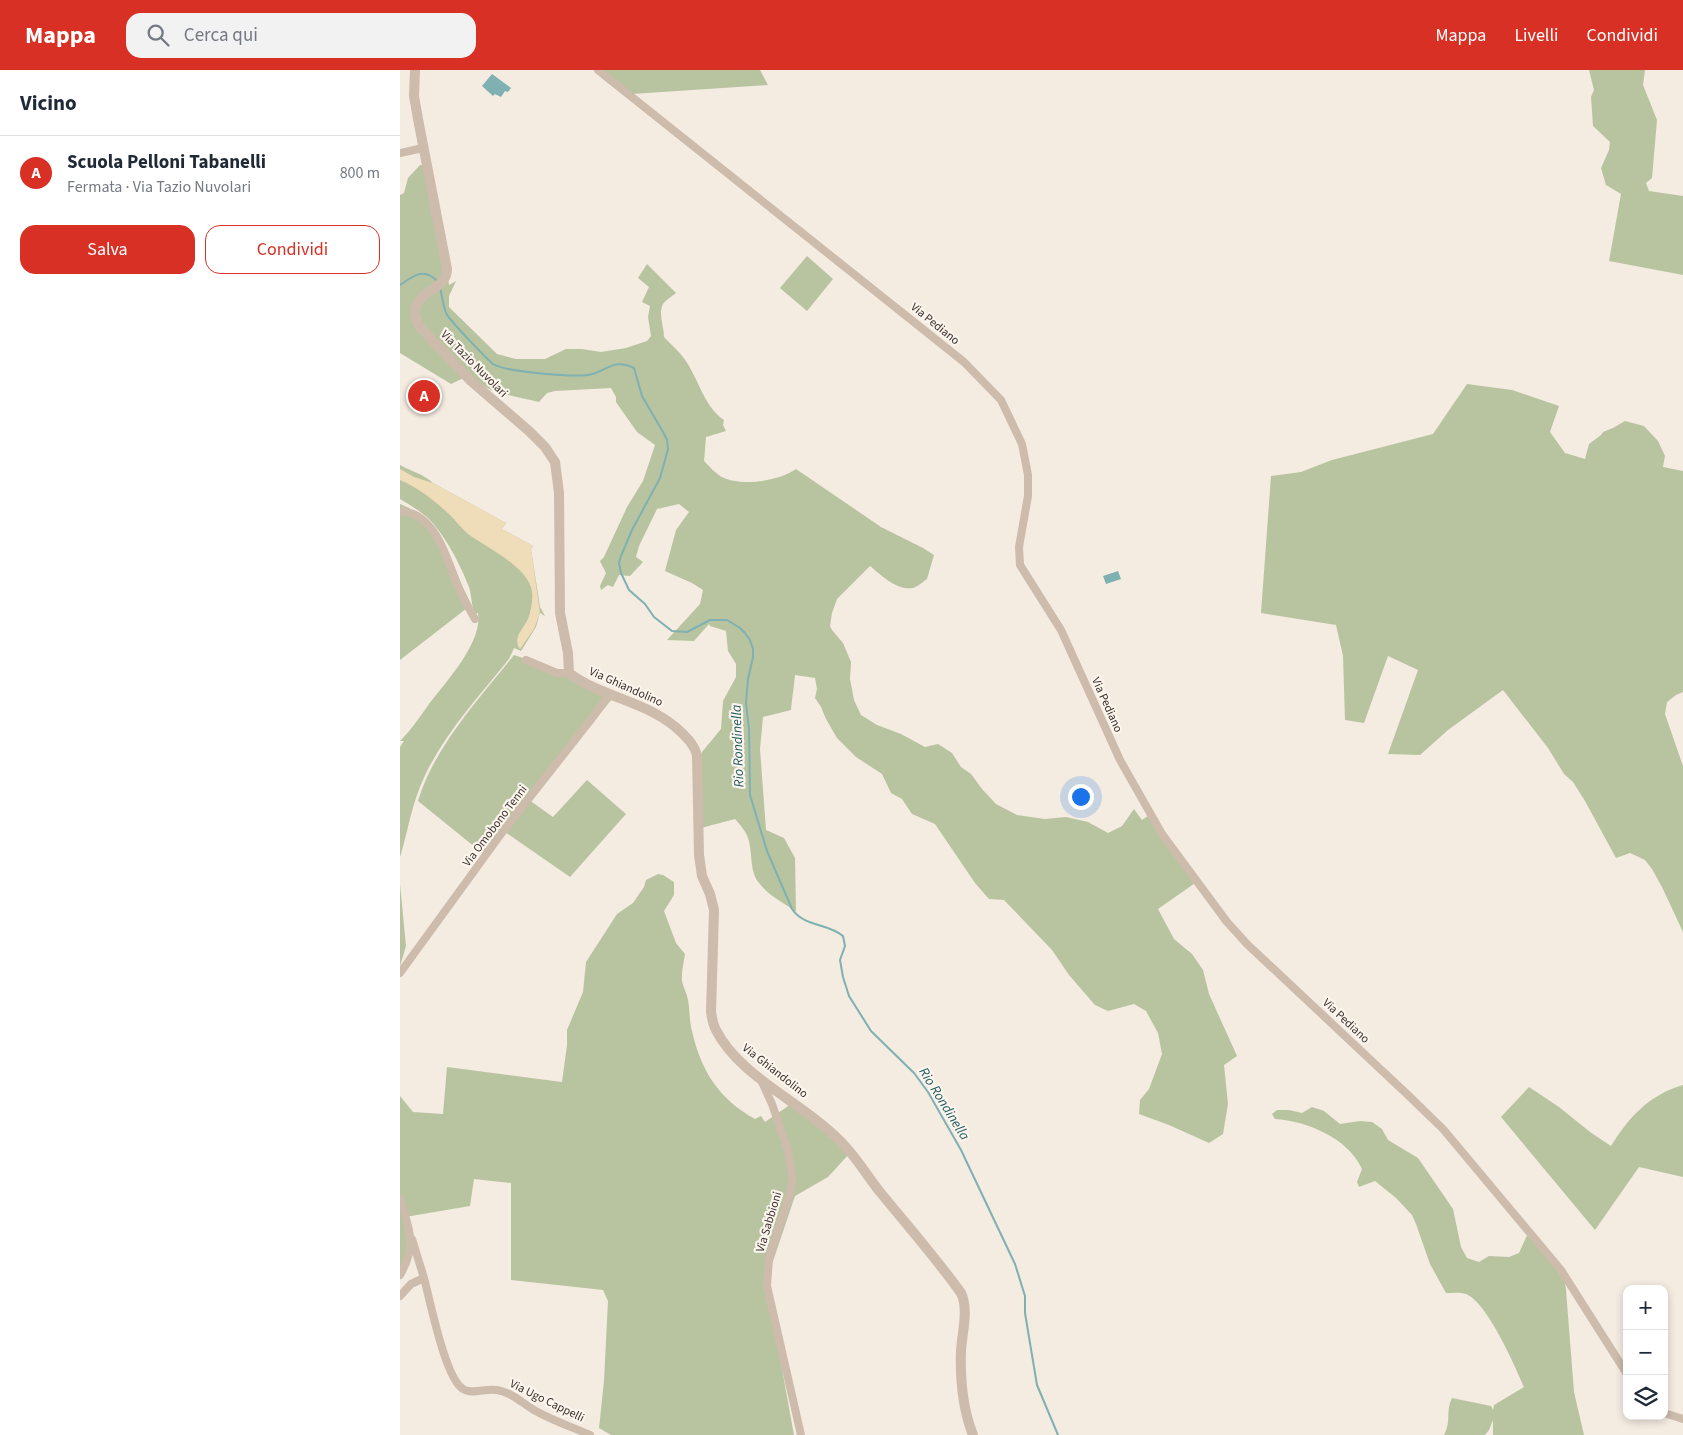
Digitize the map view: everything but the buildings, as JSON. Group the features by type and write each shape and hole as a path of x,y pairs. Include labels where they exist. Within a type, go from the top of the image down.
{"street":[{"name":"Via Tazio Nuvolari","path":"415,70 414,96 447,269 447,276 417,304 415,314 419,326 471,381 529,431 545,447 555,462 559,494 560,613 568,653 569,673"},
{"name":"Via Pediano","path":"598,70 964,362 1001,400 1022,444 1028,475 1028,496 1019,547 1020,566 1061,630 1120,760 1162,834 1226,922 1246,944 1443,1129 1561,1270 1623,1368"},
{"path":"400,153 424,148"},
{"path":"400,512 401,510 407,511 428,524 445,553 466,604 475,619"},
{"name":"Via Ghiandolino","path":"526,660 557,673 569,673 608,693 641,705 676,727 694,746 697,755 699,855 702,876 710,894 714,910 711,1012 714,1028 735,1057 812,1116 845,1147 961,1292 964,1304 960,1365 962,1397 973,1435"},
{"name":"Via Omobono Tenni","path":"400,973 502,834 584,729 604,702 608,693"},
{"name":"Via Sabbioni","path":"759,1077 772,1104 790,1163 792,1180 789,1197 769,1258 767,1286 801,1435"},
{"path":"400,1198 412,1238 409,1255 400,1275"},
{"name":"Via Ugo Cappelli","path":"412,1238 442,1350 456,1382 463,1390 472,1392 497,1390 511,1395 535,1411 590,1435"},
{"path":"400,1296 411,1284 424,1278"},
{"path":"1668,1414 1683,1419"}],"green space":[{"path":"602,70 760,70 768,85 632,94"},
{"path":"1589,70 1645,70 1643,85 1657,120 1652,178 1646,183 1649,191 1683,196 1683,275 1609,261 1621,194 1606,185 1601,168 1609,150 1610,142 1593,126 1591,97 1594,90"},
{"path":"420,165 430,166 449,285 456,281 449,296 449,307 497,354 516,359 545,359 566,349 601,352 626,348 647,341 651,336 648,317 650,306 642,302 649,287 638,278 647,264 676,293 663,304 661,316 664,337 683,357 711,407 724,420 723,425 726,431 706,437 704,461 720,476 739,482 760,481 780,477 796,469 881,527 934,555 927,579 915,587 907,588 895,585 870,566 837,599 830,626 843,643 851,662 850,679 854,700 861,715 877,725 901,734 925,747 938,744 952,753 961,767 971,774 996,804 1017,815 1045,819 1066,817 1088,822 1108,833 1122,826 1134,809 1142,820 1151,814 1198,881 1158,909 1174,939 1192,954 1203,970 1209,994 1237,1056 1224,1065 1228,1104 1223,1134 1209,1143 1139,1114 1140,1100 1149,1089 1162,1054 1158,1033 1146,1011 1134,1004 1108,1011 1095,1005 1069,975 1052,950 1004,900 989,899 975,883 935,824 912,814 902,799 891,793 882,774 856,757 837,738 815,698 817,689 815,678 795,675 791,710 763,717 760,749 766,830 784,838 795,858 796,912 768,892 759,883 752,867 748,838 735,819 701,828 702,752 721,729 723,701 736,677 736,664 728,651 726,631 709,624 694,641 667,640 700,604 703,590 665,571 676,530 689,512 679,504 657,509 639,546 636,557 643,562 630,576 619,575 613,587 608,585 601,590 600,586 606,573 600,561 604,557 627,507 643,481 655,445 637,432 616,402 616,397 611,388 555,391 547,393 539,402 503,394 504,390 498,388 495,392 468,376 451,384 400,353 400,195 404,193 408,178"},
{"path":"807,256 833,279 807,311 780,288"},
{"path":"1467,384 1512,390 1559,406 1550,432 1565,453 1585,459 1589,444 1603,432 1625,421 1644,426 1658,441 1665,456 1663,467 1683,471 1683,692 1667,702 1665,714 1683,766 1683,932 1652,869 1645,860 1630,853 1616,858 1573,782 1564,774 1548,748 1503,690 1448,730 1420,755 1388,754 1418,670 1388,656 1364,723 1345,720 1343,656 1336,625 1261,613 1271,476 1301,472 1332,460 1433,434"},
{"path":"400,465 422,475 506,523 502,529 533,546 531,549 540,607 545,616 540,613 536,627 521,651 514,648 509,659 437,752 417,795 400,857 400,747 404,741 400,741 462,661 475,636 478,613 475,614 469,587 447,542 429,519 400,499"},
{"path":"400,504 409,508 430,525 445,549 471,605 400,660"},
{"path":"514,655 569,673 612,699 529,800 553,817 587,780 626,814 570,877 505,832 486,856 418,801 425,781 446,743 472,706"},
{"path":"658,874 674,882 674,895 664,911 676,943 685,954 682,981 687,997 691,1027 701,1059 713,1082 742,1111 755,1119 761,1116 765,1122 797,1100 850,1153 828,1177 795,1196 772,1264 767,1287 794,1435 611,1435 599,1428 604,1381 608,1301 603,1290 511,1280 511,1183 474,1179 470,1206 405,1217 412,1238 400,1275 400,1096 413,1112 443,1114 447,1067 562,1082 567,1030 583,992 586,962 617,914 633,903 644,887 646,880"},
{"path":"400,884 406,946 400,966"},
{"path":"1683,1085 1683,1177 1639,1167 1595,1230 1501,1117 1529,1087 1611,1146 1641,1108 1660,1095"},
{"path":"1312,1107 1324,1111 1340,1124 1360,1121 1372,1122 1382,1129 1388,1140 1418,1158 1453,1209 1461,1247 1467,1258 1479,1262 1489,1256 1509,1257 1519,1253 1529,1231 1563,1272 1574,1392 1584,1435 1493,1435 1493,1420 1485,1435 1444,1435 1448,1425 1449,1408 1452,1398 1491,1406 1493,1410 1494,1405 1524,1387 1500,1336 1483,1309 1474,1299 1466,1294 1446,1293 1430,1264 1412,1215 1396,1198 1375,1181 1359,1187 1357,1182 1362,1169 1356,1158 1337,1140 1300,1123 1275,1119 1272,1114 1277,1110 1302,1113"}],"sand":[{"path":"400,469 414,477 433,483 506,523 502,529 533,546 531,549 540,613 534,629 520,649 517,641 518,637 528,619 532,606 532,592 523,574 506,559 468,534 433,500 400,480"}],"water":[{"path":"492,74 511,88 508,92 505,91 501,97 495,94 493,96 482,86"},
{"path":"1118,571 1121,579 1106,584 1103,576"}],"waterway":[{"name":"Rio Rondinella","path":"400,285 418,274 428,274 437,281"},
{"name":"Rio Rondinella","path":"440,287 446,313 468,339 493,364 500,367 524,372 568,375 594,374 620,364 634,368 642,396 667,440 668,449 660,478 632,530 621,556 619,563 621,573 629,590 645,604 654,617 672,631 687,632 710,620 727,620 740,628 750,640 753,657 748,679 746,703 749,729 750,795 767,851 792,909 797,915 843,936 845,946 840,960 849,996 871,1031 914,1073 928,1092 961,1150 1015,1264 1025,1296 1025,1313 1037,1385 1058,1435"}],"place":[{"name":"Scuola Pelloni Tabanelli","path":"424,396"}]}
